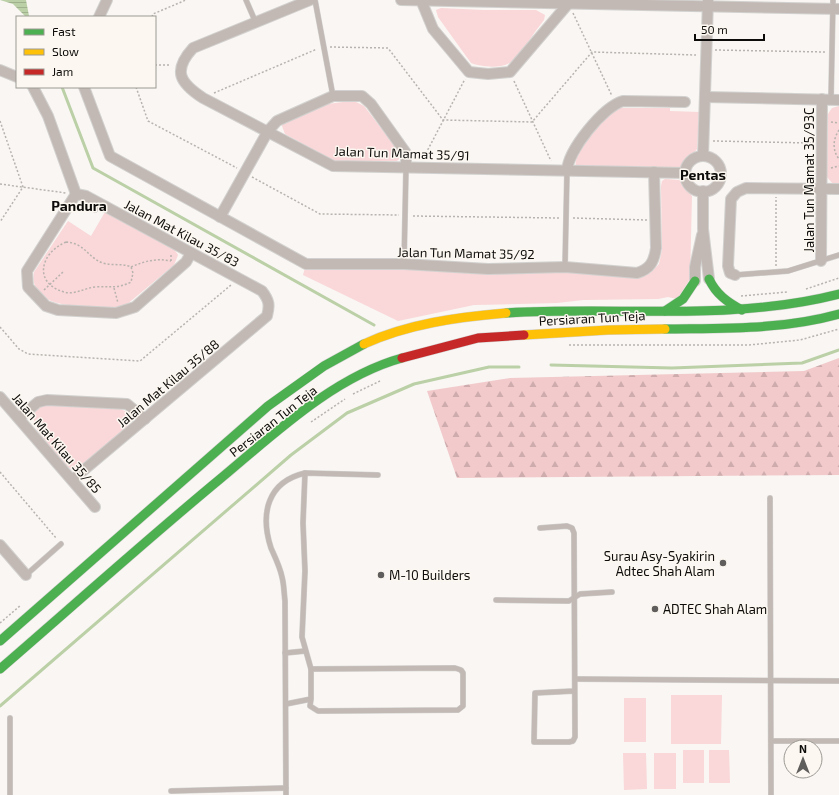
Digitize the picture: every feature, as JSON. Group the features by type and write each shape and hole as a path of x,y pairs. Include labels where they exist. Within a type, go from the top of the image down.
{"main road":[{"path":"709,279 720,298 743,311"},
{"path":"702,327 702,313 709,279"},
{"path":"695,281 702,313"},
{"path":"664,311 683,299 695,281"},
{"name":"Persiaran Tun Teja","path":"0,641 268,406 313,371 386,335 460,317 503,312 664,311 702,313 743,311 805,303 839,294"},
{"name":"Persiaran Tun Teja","path":"0,669 183,510 287,423 318,400 358,376 396,360 478,338 608,330 702,327 767,327 811,322 839,314"}],"street":[{"path":"99,16 107,0"},
{"path":"181,66 185,57 193,48 310,0"},
{"path":"401,0 835,6"},
{"path":"421,0 433,29 469,72 488,74 510,72 568,2"},
{"path":"703,156 709,52 708,4"},
{"name":"Jalan Tun Mamat 35/91","path":"181,66 183,78 188,88 203,98 333,166 685,173"},
{"path":"0,70 16,77"},
{"path":"34,88 48,116 76,194 27,271 28,287 46,306 58,310 116,313 126,311 135,307 186,262 191,253"},
{"name":"Jalan Tun Mamat 35/92","path":"84,88 110,156 306,264 404,264 488,269 565,267 637,273 646,270 654,260 656,220 654,172"},
{"path":"220,217 268,131 276,121 333,96 362,96 371,104 406,153 406,168"},
{"path":"706,97 831,99"},
{"name":"Jalan Tun Mamat 35/93C","path":"821,261 822,189 831,99"},
{"path":"567,171 572,151 593,126 616,104 623,101 685,102"},
{"path":"703,156 716,162 720,171 719,181 716,185 703,191 690,186 685,173 687,165 692,159 703,156"},
{"path":"735,275 730,273 728,266 731,200 737,192 746,188 839,190"},
{"path":"703,191 703,229 709,279"},
{"name":"Jalan Mat Kilau 35/83","path":"76,194 86,196 96,206 191,253 262,291 268,299"},
{"path":"695,281 695,267 703,229"},
{"name":"Jalan Mat Kilau 35/88","path":"72,480 267,316 269,307 268,299"},
{"name":"Jalan Mat Kilau 35/85","path":"0,396 95,507"},
{"path":"19,418 38,402 47,400 127,404 145,419"},
{"path":"0,545 26,575"}],"lane":[{"path":"246,0 256,22"},
{"path":"315,0 333,96"},
{"path":"831,99 835,6"},
{"path":"404,264 406,168"},
{"path":"565,267 567,171"},
{"path":"735,275 788,270 839,255"},
{"path":"305,473 303,523 305,571 302,637 311,669 310,706 315,710 349,712 458,710 462,707 464,699 463,673 459,669 311,669"},
{"path":"286,795 285,601 282,577 271,547 269,534 268,507 270,498 280,484 294,476 305,473 378,475"},
{"path":"770,498 771,795"},
{"path":"540,528 567,526 572,528 575,737 573,741 534,742 534,693 574,691"},
{"path":"26,575 61,544"},
{"path":"496,600 569,601 580,594 612,592"},
{"path":"285,653 305,651"},
{"path":"575,679 839,681"},
{"path":"286,704 311,699"},
{"path":"10,718 10,795"},
{"path":"771,741 839,740"},
{"path":"172,791 286,788"}],"path":[{"path":"152,16 153,14 186,0"},
{"path":"568,2 616,104"},
{"path":"203,98 324,46 388,48 443,120"},
{"path":"532,122 592,52 832,53"},
{"path":"156,65 181,66"},
{"path":"419,168 469,72"},
{"path":"510,72 555,170"},
{"path":"136,88 148,121 320,214 656,220"},
{"path":"443,120 532,122"},
{"path":"0,121 23,187"},
{"path":"827,122 839,123"},
{"path":"839,130 835,138 834,147 835,154 839,159"},
{"path":"709,141 815,143"},
{"path":"827,168 839,166"},
{"path":"0,184 76,194"},
{"path":"0,222 23,187"},
{"path":"776,194 776,272"},
{"path":"40,267 46,257 56,246 66,242 75,242 102,262 131,267 159,258 171,261"},
{"path":"170,251 171,261"},
{"path":"46,257 44,268 45,277 50,284 70,293 94,287 114,288 123,286 131,282 133,273 131,267"},
{"path":"166,266 171,261"},
{"path":"42,291 63,272"},
{"path":"805,289 839,278"},
{"path":"0,327 19,349 28,354 140,361 239,279"},
{"path":"40,288 46,295"},
{"path":"114,288 118,303"},
{"path":"738,298 791,292"},
{"path":"111,302 118,303 122,301"},
{"path":"564,345 749,345 800,340 839,329"},
{"path":"308,424 351,395 384,379"},
{"path":"0,472 61,544"}],"shaded area":[{"path":"0,0 26,0 29,16 25,16 13,4"},
{"path":"441,8 536,10 545,15 544,20 511,62 502,66 480,66 471,63 438,17 436,10"},
{"path":"356,102 364,106 401,154 401,157 397,161 334,161 285,134 282,126 283,122 328,104"},
{"path":"839,106 839,184 833,184 827,177 828,114 832,108"},
{"path":"617,108 670,108 670,111 699,112 697,149 683,166 678,168 576,166 576,160 584,144 605,118"},
{"path":"665,179 680,180 692,196 690,279 677,299 668,297 658,299 583,300 557,303 474,305 398,321 303,275 305,268 404,269 488,274 566,272 638,277 650,273 659,264 662,250 661,186 662,181"},
{"path":"105,212 174,249 178,255 174,265 126,305 117,307 78,306 51,301 40,295 35,285 34,272 68,221 91,236"},
{"path":"44,405 120,409 130,413 133,418 116,438 81,468 75,470 68,467 48,445 36,426 34,418 36,411"},
{"path":"671,695 722,695 721,744 671,744"},
{"path":"624,698 646,698 646,742 624,742"},
{"path":"683,750 704,750 704,783 683,783"},
{"path":"709,750 729,750 730,783 709,783"},
{"path":"623,753 646,753 647,789 624,790"},
{"path":"654,753 676,753 676,789 654,789"}],"green space":[{"path":"839,358 839,475 457,478 427,391 510,378 804,371"}],"waterway":[{"path":"62,88 93,168 374,325"},
{"path":"551,365 672,368 802,363 839,350"},
{"path":"0,706 291,455 347,413 414,384 489,367 519,367"}],"traffic: fast":[{"path":"709,279 722,297 742,310"},
{"path":"665,311 683,299 695,281"},
{"path":"506,313 548,311 673,311 757,308 798,303 839,294"},
{"path":"665,329 774,326 839,314"},
{"path":"0,641 268,406 324,366 364,344"},
{"path":"0,669 164,526 283,426 328,393 352,379 377,367 402,358"}],"traffic: slow":[{"path":"364,344 398,331 433,322 506,313"},
{"path":"524,335 608,330 665,329"}],"traffic: jam":[{"path":"402,358 478,338 524,335"}],"place":[{"name":"Surau Asy-Syakirin Adtec Shah Alam","path":"723,563"},
{"name":"M-10 Builders","path":"381,575"},
{"name":"ADTEC Shah Alam","path":"655,609"}],"district":[{"name":"Pentas","path":"703,174"},
{"name":"Pandura","path":"79,205"}]}
